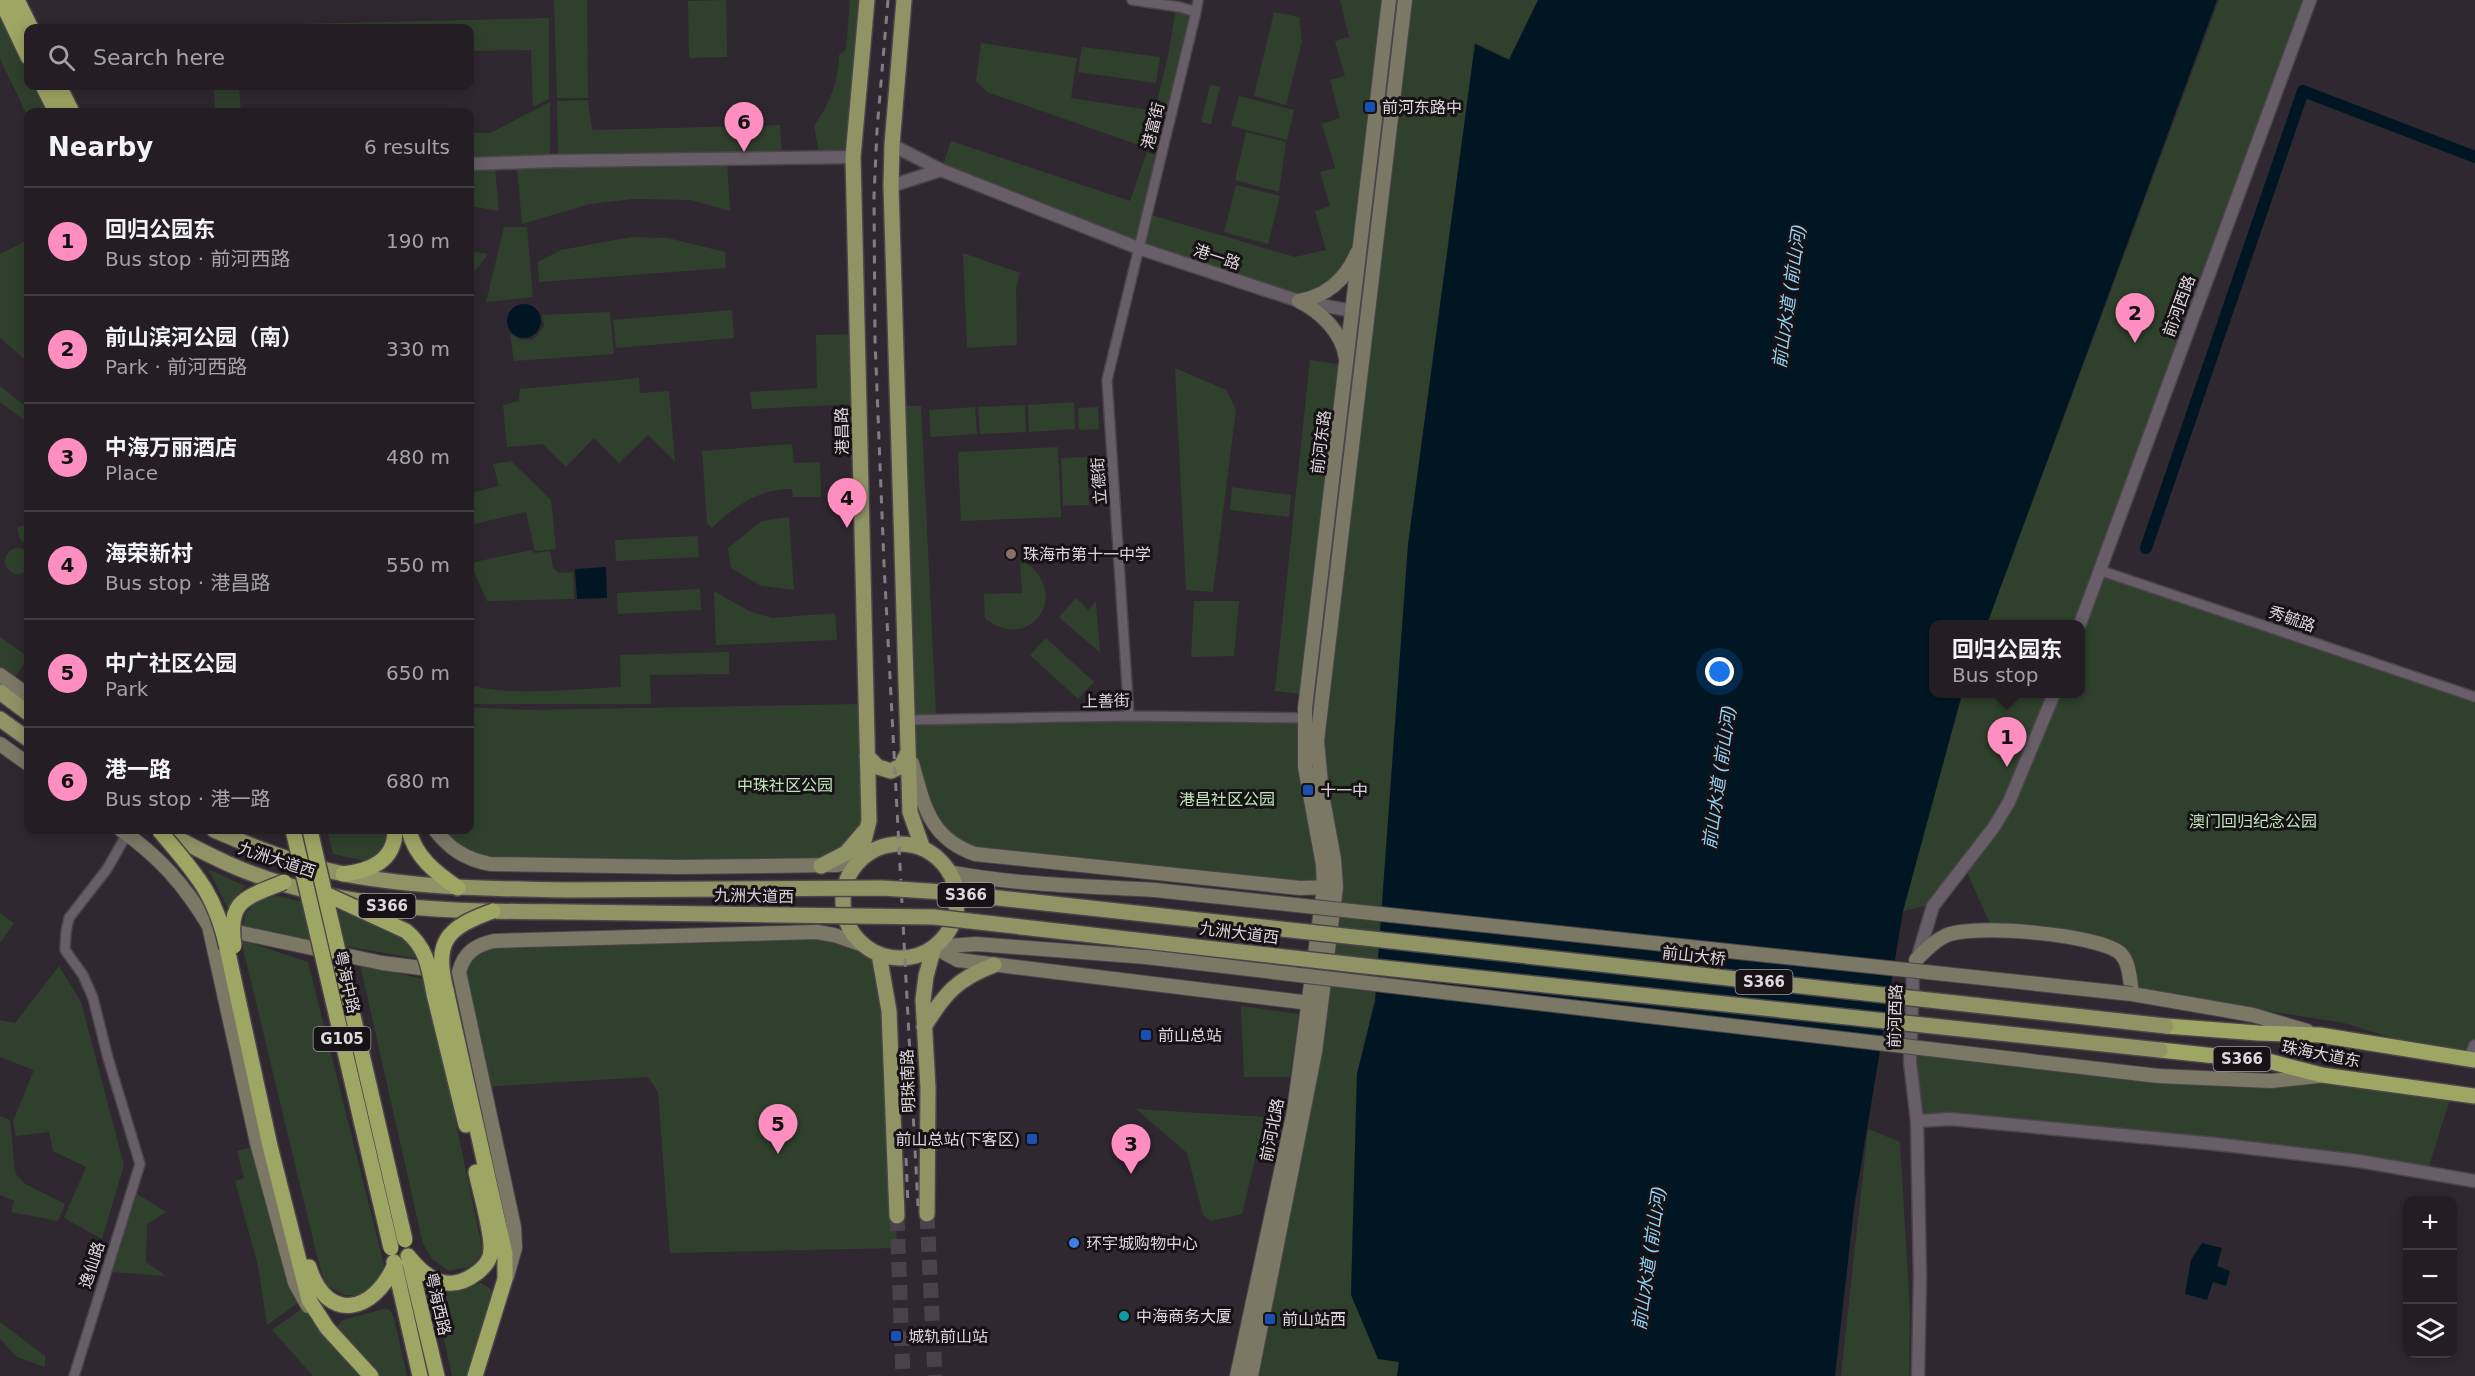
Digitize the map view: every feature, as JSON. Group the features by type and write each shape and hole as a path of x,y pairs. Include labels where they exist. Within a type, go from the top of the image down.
{"highway":[{"path":"1,0 24,49"},
{"path":"17,0 29,24"},
{"path":"45,90 54,108"},
{"path":"61,90 70,108"},
{"path":"164,834 207,891 231,947 309,1267 318,1290 324,1297 333,1301 354,1305 367,1300 383,1285 395,1264"},
{"name":"粤海中路","path":"294,834 398,1244"},
{"name":"粤海中路","path":"311,834 398,1244"},
{"path":"343,874 367,870 381,862 391,850 394,834"},
{"path":"410,834 418,853 430,866 458,888"},
{"path":"284,882 254,895 238,906 233,916 231,947 270,1146 309,1300 327,1328 371,1376"},
{"path":"330,896 406,931 414,937 425,952 440,992 505,1254 505,1279 475,1376"},
{"path":"408,1256 417,1267 436,1280 448,1284 461,1283 489,1261 491,1248 440,992 440,960 446,940 464,924 493,911"},
{"name":"珠海大道东","path":"2166,1026 2320,1035 2473,1054"},
{"name":"珠海大道东","path":"2160,1050 2272,1062 2322,1075 2475,1096"},
{"name":"粤海西路","path":"398,1244 408,1256 437,1376"},
{"name":"粤海西路","path":"398,1244 395,1264 420,1376"}],"main road":[{"name":"港昌路","path":"859,861 868,821 853,157 867,0"},
{"path":"904,0 892,145 891,186 910,812 923,849"},
{"name":"前河东路","path":"1330,887 1323,865 1305,767 1305,718 1389,0"},
{"name":"前河东路","path":"1330,887 1334,859 1322,794 1317,741 1405,0"},
{"path":"1299,301 1313,298 1339,281 1351,267 1363,227"},
{"path":"1299,301 1318,312 1335,331 1345,353 1347,364"},
{"path":"0,675 24,692"},
{"path":"0,692 24,709"},
{"path":"0,719 24,736"},
{"path":"0,744 24,761"},
{"path":"909,749 922,801 930,818 948,841 975,854 1299,888 1330,887"},
{"path":"867,756 878,767 891,771 901,766 909,749"},
{"path":"821,866 846,853 855,845 862,836 868,821"},
{"path":"129,834 167,866 194,901 209,926 257,1143 295,1283 305,1303 327,1328"},
{"name":"九洲大道西","path":"169,834 249,873 330,896 389,906 450,911 934,917 1356,965 2160,1050"},
{"name":"九洲大道西","path":"224,834 272,854 343,874 458,888 579,890 882,888 944,892 1362,938"},
{"path":"237,834 247,843"},
{"path":"439,834 458,853 490,864 678,867 821,866 859,861"},
{"path":"505,1279 515,1248 514,1227 459,972 462,960 478,945 494,941 817,932 863,945 879,954 898,958 917,956 934,947 946,935 957,904 955,887 948,872 937,859 923,849 907,844 890,845 874,850 859,861 848,876 843,894 844,913 851,931 863,945"},
{"path":"948,872 1022,882 1155,890 2133,994 2253,1015 2320,1035"},
{"name":"前河北路","path":"1237,1376 1315,1004 1330,887"},
{"path":"209,926 382,963 459,972"},
{"path":"1916,960 1945,935 1959,932 2002,930 2091,940 2122,955 2127,963 2133,994"},
{"name":"前山大桥","path":"1362,938 2166,1026"},
{"path":"934,947 970,944 1146,957 2158,1076 2271,1081 2322,1075"},
{"path":"934,947 958,960 1315,1004"},
{"name":"明珠南路","path":"927,1214 928,1088 923,1000 926,976 934,947"},
{"name":"明珠南路","path":"879,954 890,1011 897,1216"},
{"path":"924,1027 943,997 960,981 994,965"},
{"name":"前河北路","path":"1251,1376 1312,1070 1315,1004"}],"street":[{"path":"1132,0 1180,7 1196,12"},
{"name":"港富街","path":"1138,248 1198,0"},
{"name":"前河西路","path":"2080,620 2310,0"},
{"name":"港一路","path":"892,145 941,170 1138,248 1299,301 1353,311"},
{"path":"474,164 853,157"},
{"path":"891,186 941,170"},
{"name":"立德街","path":"1129,716 1107,380 1138,248"},
{"name":"秀毓路","path":"2099,570 2475,697"},
{"name":"前河西路","path":"1918,1376 1920,1277 1917,1121 1910,1062 1913,973 1933,906 1994,827 2009,802 2052,698"},
{"name":"上善街","path":"908,720 1129,716 1305,718"},
{"name":"逸仙路","path":"74,1376 140,1164 108,1058 93,998 83,975 65,950 69,918 107,869 124,834"},
{"path":"1917,1121 1951,1119 2216,1144 2359,1161 2475,1181"}],"green space":[{"path":"0,0 24,48 24,90 45,90 54,108 24,109 0,59"},
{"path":"554,0 587,0 588,98 557,98"},
{"path":"726,0 727,57 689,58 688,1"},
{"path":"850,0 865,0 851,154 819,154 814,126 832,92 839,55 846,50"},
{"path":"1340,0 1387,0 1355,250 1337,280 1300,298 1142,247 1151,215 1295,257 1326,250 1315,211 1330,206 1320,172 1335,168 1322,124 1340,118 1330,80 1345,76 1335,41 1349,37"},
{"name":"港昌社区公园","path":"1390,0 1538,0 1509,59 1475,43 1408,545 1375,1000 1357,1074 1351,1294 1399,1362 1397,1376 1256,1376 1324,886 983,854 938,827 912,748 910,723 1305,718"},
{"path":"2219,0 2305,0 2077,620 1988,620"},
{"path":"1175,12 1193,15 1159,152 987,92 976,81 981,43 1077,58 1071,98 1155,111 1169,51"},
{"path":"1274,12 1299,17 1302,41 1286,105 1254,96"},
{"path":"549,18 549,99 533,107 531,50 474,51 474,24 296,24"},
{"path":"1082,47 1160,57 1156,83 1078,72"},
{"path":"1210,85 1220,87 1211,124 1201,122"},
{"path":"214,90 239,90 241,108 215,108"},
{"path":"1239,96 1294,110 1287,140 1231,126"},
{"path":"588,100 592,130 780,125 782,155 558,158 557,101"},
{"path":"550,102 550,157 474,160 474,133 490,133"},
{"path":"1246,132 1286,142 1279,192 1235,180"},
{"path":"951,141 1130,201 1147,152 1158,156 1136,245 942,168"},
{"path":"727,162 730,211 691,200 633,199 590,204 522,224 517,166"},
{"path":"495,168 499,211 474,207 474,169"},
{"path":"1236,185 1280,196 1268,244 1224,232"},
{"path":"504,227 527,227 533,297 486,302"},
{"path":"631,237 668,238 725,252 726,268 539,282 538,262 561,250"},
{"path":"24,242 24,359 0,338 0,254"},
{"path":"474,252 488,254 475,271"},
{"path":"963,253 1020,273 1016,288 1017,345 967,348"},
{"path":"732,310 734,338 616,348 613,320"},
{"path":"610,312 614,354 514,361 510,334 520,340 534,339 544,326 542,315"},
{"path":"853,334 855,404 752,409 750,392 817,388 816,335"},
{"path":"1310,360 1343,365 1303,694 1275,691"},
{"path":"1175,368 1226,390 1236,409 1213,592 1186,590"},
{"path":"639,378 640,393 669,391 675,461 648,435 619,463 594,438 566,467 543,444 507,447 503,405 519,401 520,389"},
{"path":"0,386 24,405 24,420 0,402"},
{"path":"1074,402 1075,429 1029,432 1028,405"},
{"path":"1025,405 1026,432 980,434 978,407"},
{"path":"901,406 921,406 936,715 912,715"},
{"path":"975,407 977,434 931,437 929,410"},
{"path":"1098,407 1099,429 1079,430 1078,408"},
{"path":"792,444 794,463 820,462 821,497 793,497 792,489 769,492 738,506 712,528 707,523 702,451"},
{"path":"1058,447 1061,517 961,521 958,452"},
{"path":"1087,457 1089,505 1063,506 1061,458"},
{"path":"511,461 551,500 556,549 535,551 526,512 474,524 474,492 499,486 493,464"},
{"path":"1232,487 1291,495 1289,517 1230,510"},
{"path":"789,517 794,590 761,586 731,568 728,548 762,521"},
{"path":"24,525 24,542 20,540 17,527"},
{"path":"698,536 699,557 616,561 615,540"},
{"path":"13,549 23,549 24,572 13,573 6,566 6,556"},
{"path":"532,550 534,553 550,551 553,568 559,573 573,572 574,599 487,601 474,572 474,562"},
{"path":"1020,563 1027,564 1036,572 1044,585 1046,598 1043,610 1036,620 1025,627 1013,630 999,627 985,618 984,594 1022,593"},
{"name":"澳门回归纪念公园","path":"2100,573 2475,701 2475,1040 2469,1055 2415,1045 2344,1023 2135,990 2123,952 1991,926 1966,870 1995,829 2055,698 2085,698 2084,620"},
{"path":"700,589 701,610 618,614 617,593"},
{"path":"714,591 749,611 772,618 835,613 837,640 716,645"},
{"path":"1076,598 1088,610 1096,602 1100,653 1059,617"},
{"path":"1194,601 1239,601 1234,656 1191,657"},
{"path":"0,637 24,654 24,663 14,679 0,670"},
{"path":"1046,638 1094,682 1078,699 1030,655"},
{"path":"729,652 729,674 650,675 651,704 474,704 474,685 502,691 621,687 620,655"},
{"path":"1961,698 2049,698 1992,826 1930,905 1903,911"},
{"name":"中珠社区公园","path":"864,704 862,835 820,864 473,860 440,834 474,834 474,707 524,710"},
{"path":"328,834 388,834 387,846 366,861 333,854"},
{"path":"208,869 245,886 228,908"},
{"path":"278,896 366,918 402,935 419,959 242,928 246,914 257,899"},
{"path":"0,913 14,923 0,943"},
{"path":"816,933 863,945 879,955 889,1011 897,1248 670,1253 658,1092 648,1077 479,1087 454,976 460,953 463,948 474,941 490,936"},
{"path":"241,940 308,962 384,1265 376,1284 361,1295 344,1295 326,1285"},
{"path":"360,964 426,980 483,1252 472,1266 449,1271 433,1260 423,1244"},
{"path":"59,966 81,1002 124,1165 102,1239 64,1218 86,1167 53,1151 49,1132 16,1136 13,1121 34,1070 0,1057 0,1020 15,1023"},
{"path":"1241,1006 1299,1014 1290,1077 1244,1077"},
{"path":"1916,1050 2158,1077 2409,1087 2451,1096 2428,1169 2040,1120 1915,1120"},
{"path":"1136,1109 1265,1117 1242,1214 1211,1221 1203,1215 1187,1153"},
{"path":"0,1116 10,1120 15,1173 25,1184 65,1204 58,1221 11,1212 14,1201 0,1195"},
{"path":"1868,1129 1900,1142 1910,1313 1909,1376 1841,1376"},
{"path":"255,1146 299,1302 267,1325 258,1266 235,1181 244,1178 237,1151"},
{"path":"137,1194 166,1212 147,1224 146,1262 166,1276 112,1272"},
{"path":"481,1283 491,1289 492,1297 468,1376 452,1376 436,1304 439,1294"},
{"path":"304,1307 365,1376 313,1376 272,1330"},
{"path":"384,1309 390,1310 394,1318 407,1376 377,1376 336,1327 343,1320"},
{"path":"0,1322 45,1356 45,1367 17,1357 0,1339"}],"water":[{"name":"前山水道 (前山河)","path":"1538,0 2217,0 1988,620 1929,620 1929,698 1961,698 1903,911 1854,1208 1835,1376 1397,1376 1399,1362 1378,1359 1351,1295 1357,1074 1375,1001 1408,545 1475,44 1509,60"},
{"path":"524,304 536,309 541,321 536,333 524,338 512,333 507,321 512,309"},
{"path":"606,567 607,598 577,599 575,569"},
{"path":"2202,1243 2222,1248 2217,1266 2230,1271 2226,1286 2213,1282 2207,1300 2185,1294 2191,1260"}],"waterway":[{"path":"2146,548 2303,91 2475,157"}],"tunnel":[{"path":"927,1214 935,1376"},
{"path":"897,1216 903,1376"}],"railway":[{"path":"888,0 874,196 875,340 884,564 918,1206"},
{"path":"906,1158 908,1206"}],"place":[{"name":"前河东路中","path":"1370,107"},
{"name":"港一路","path":"744,152"},
{"name":"前山滨河公园（南）","path":"2135,343"},
{"name":"海荣新村","path":"847,528"},
{"name":"珠海市第十一中学","path":"1011,554"},
{"name":"回归公园东","path":"2007,767"},
{"name":"十一中","path":"1308,790"},
{"name":"前山总站","path":"1146,1035"},
{"name":"前山总站(下客区)","path":"1032,1139"},
{"name":"中广社区公园","path":"778,1154"},
{"name":"中海万丽酒店","path":"1131,1174"},
{"name":"环宇城购物中心","path":"1074,1243"},
{"name":"中海商务大厦","path":"1124,1316"},
{"name":"前山站西","path":"1270,1319"},
{"name":"城轨前山站","path":"896,1336"}]}
